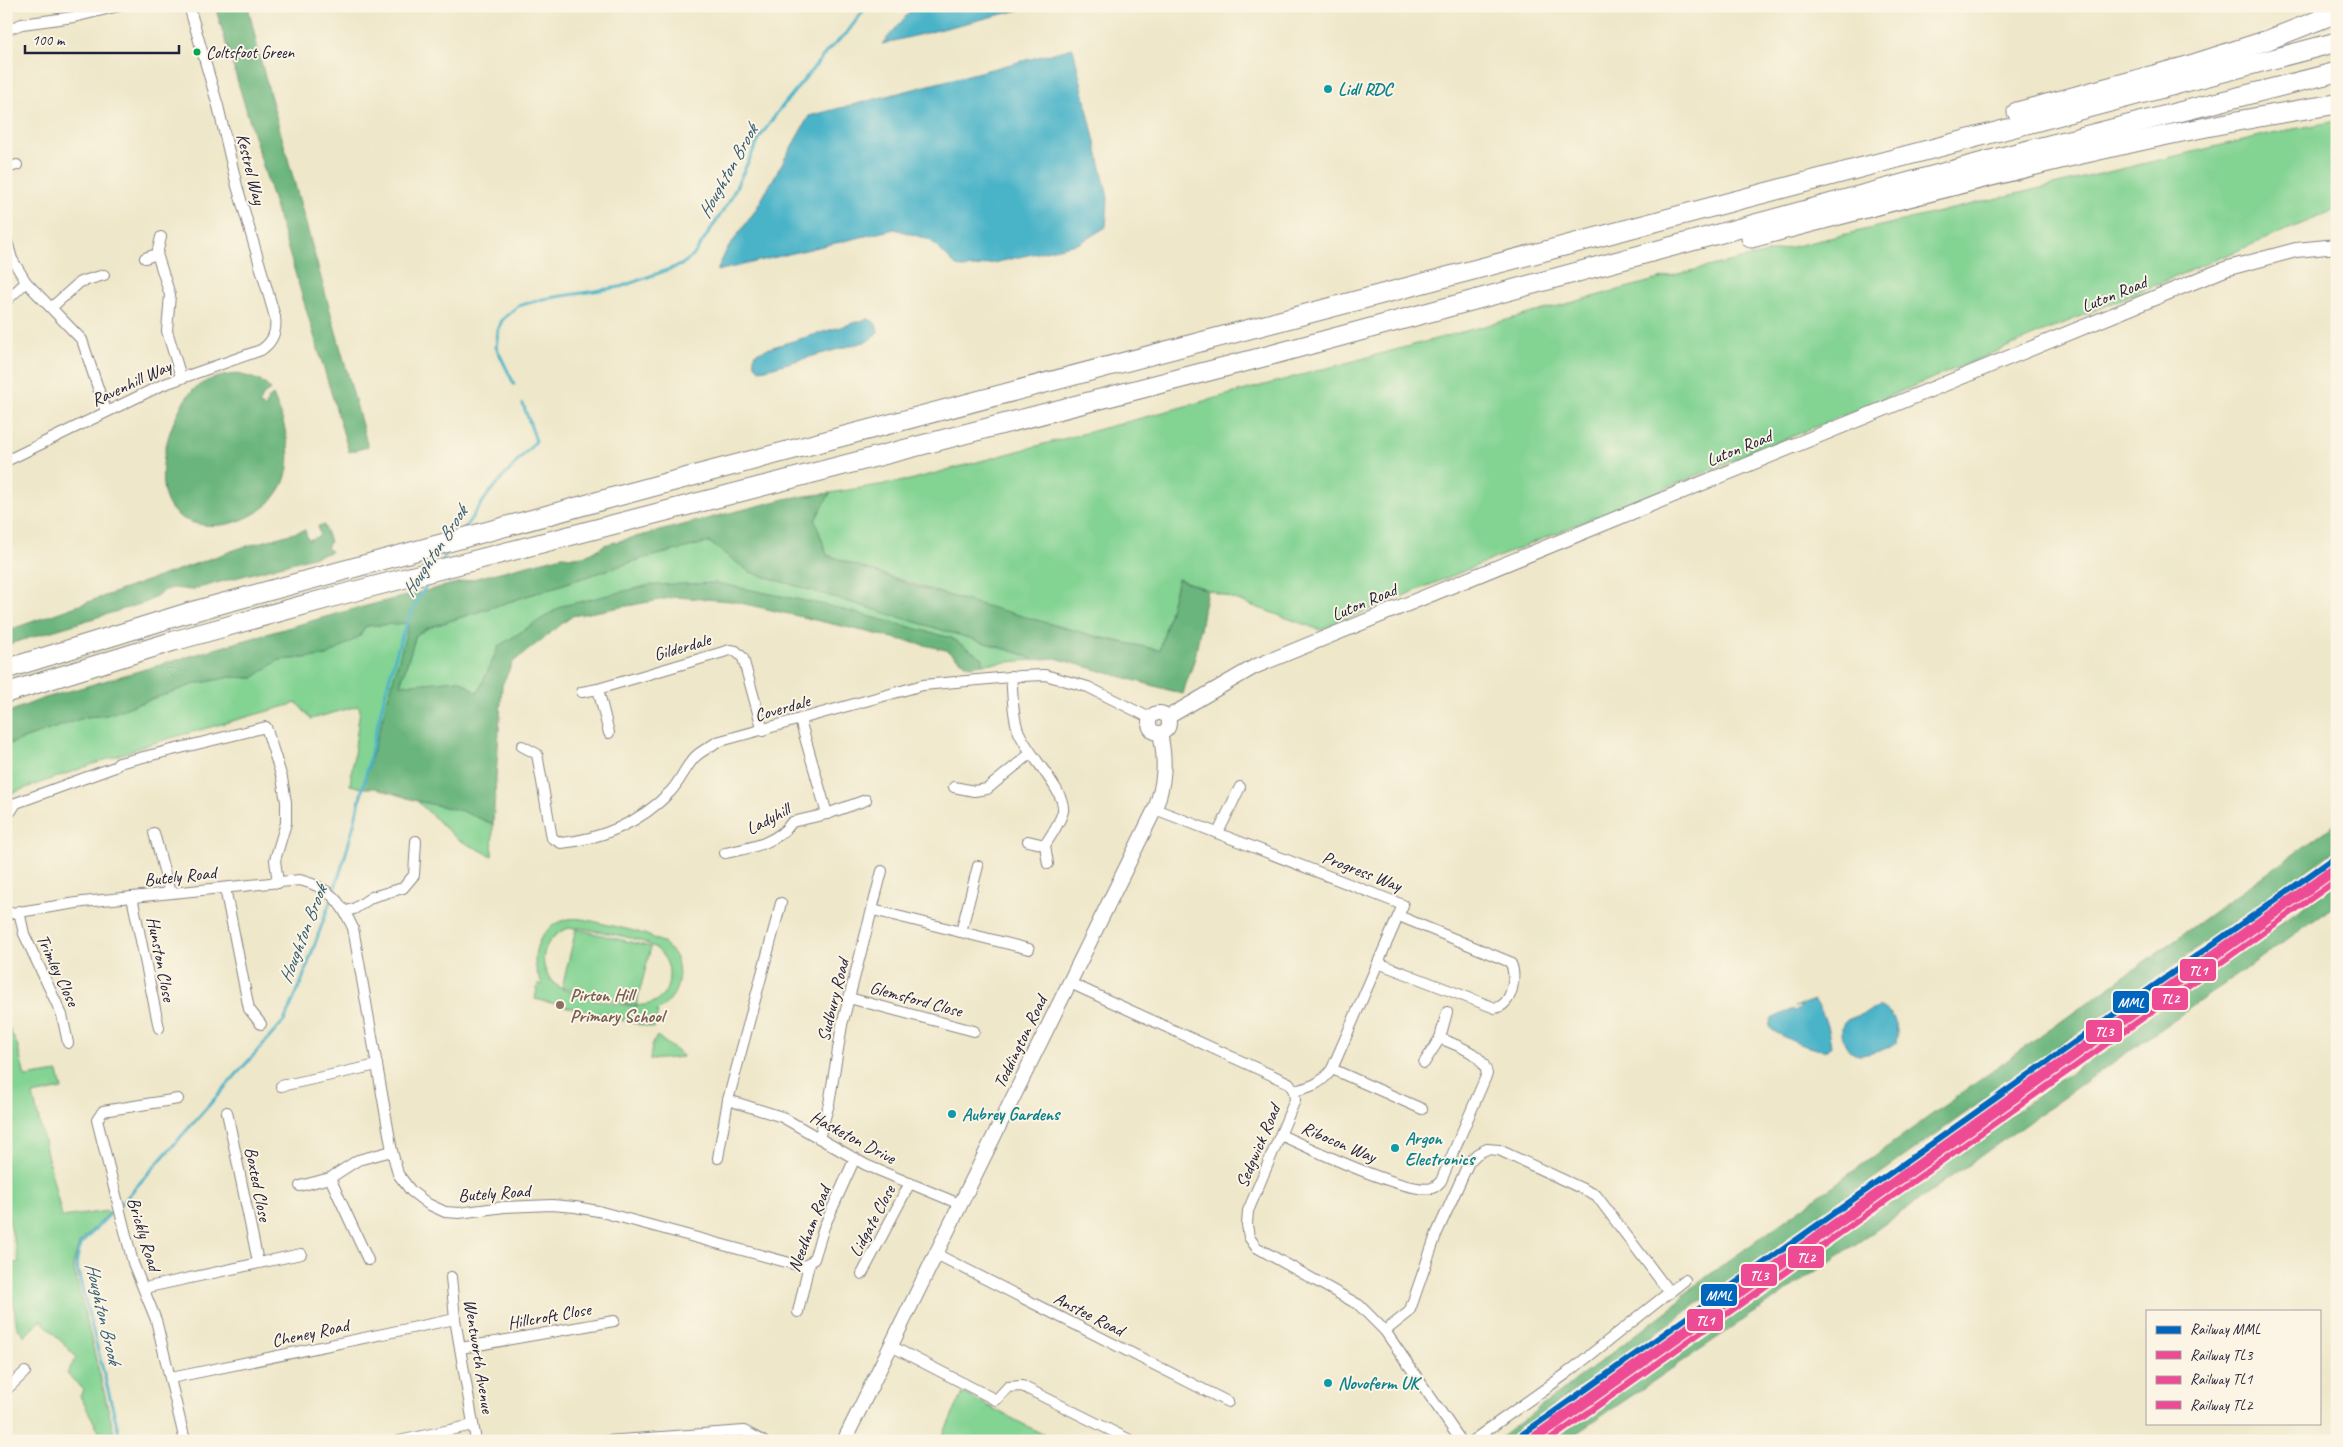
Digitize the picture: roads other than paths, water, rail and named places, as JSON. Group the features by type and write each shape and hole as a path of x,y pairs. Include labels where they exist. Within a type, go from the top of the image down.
{"highway":[{"path":"1676,215 1860,155 2184,67 2268,40 2337,13"},
{"path":"6,669 187,613 478,536 675,481 1676,215 2337,42"},
{"path":"6,693 174,641 373,586 753,490 1271,355 2017,153 2337,72"},
{"path":"1271,355 1398,330 2065,157 2191,130 2337,104"}],"main road":[{"name":"Luton Road","path":"1168,717 1254,667 2224,269 2296,250 2337,246"},
{"path":"1160,712 1168,717 1169,727 1160,734 1154,732 1150,728 1150,718 1160,712"},
{"name":"Toddington Road","path":"844,1441 962,1205 1155,809 1162,789 1164,772 1164,752 1160,734"}],"street":[{"path":"6,30 22,24 74,17 119,6"},
{"name":"Kestrel Way","path":"189,6 218,106 237,186 275,317 272,340"},
{"path":"161,237 157,254 170,295 167,331 181,377"},
{"path":"6,238 12,259 26,282 82,340 106,412"},
{"path":"146,258 157,254"},
{"path":"52,307 80,282 104,276"},
{"path":"6,301 26,282"},
{"name":"Ravenhill Way","path":"6,461 181,377 261,350 272,340"},
{"name":"Gilderdale","path":"598,689 730,650 736,651 743,658 763,731"},
{"path":"1012,676 1017,729 1030,754 1052,781 1063,805 1060,819 1045,845 1048,864"},
{"name":"Coverdale","path":"522,746 537,754 552,838 561,843 578,842 640,818 671,791 695,757 717,742 763,731 923,685 1012,676 1045,676 1088,687 1150,718"},
{"path":"582,692 598,689 609,733"},
{"path":"800,720 827,814"},
{"path":"6,812 11,811 16,803 115,767 119,763 266,727 282,778 286,802 286,823 275,860 278,883"},
{"path":"954,787 974,791 987,789 1030,754"},
{"path":"1218,833 1240,787"},
{"name":"Ladyhill","path":"725,853 757,846 772,840 787,829 792,822 827,814 866,800"},
{"name":"Progress Way","path":"1155,809 1403,905 1332,1069 1324,1080 1314,1086 1294,1091"},
{"path":"154,833 170,893"},
{"path":"1028,840 1045,845"},
{"path":"346,911 354,910 372,897 404,888 414,875 416,841"},
{"path":"961,932 978,866"},
{"name":"Sudbury Road","path":"819,1138 829,1104 837,1049 849,998 882,871"},
{"name":"Butely Road","path":"6,914 132,897 300,880 324,889 346,911 353,928 392,1151 398,1174 411,1191 428,1204 445,1212 459,1213 504,1206 552,1205 575,1207 801,1266 809,1264"},
{"path":"226,888 249,1009 261,1024"},
{"name":"Hunston Close","path":"132,897 159,1028"},
{"path":"718,1158 728,1100 781,903"},
{"path":"873,910 1029,949"},
{"name":"Trimley Close","path":"19,911 24,934 62,1015 68,1043"},
{"path":"1378,963 1494,1008 1504,1004 1511,990 1514,974 1510,962 1399,916"},
{"name":"Sedgwick Road","path":"1070,983 1153,1023 1288,1083 1294,1091 1294,1100 1281,1135 1248,1210 1247,1225 1249,1236 1256,1247 1280,1263 1359,1305 1385,1331 1461,1441"},
{"name":"Glemsford Close","path":"849,998 974,1031"},
{"path":"1424,1064 1440,1038 1447,1012"},
{"name":"Ribocon Way","path":"1281,1135 1386,1180 1424,1188 1437,1186 1444,1174 1487,1074 1486,1064 1474,1054 1440,1038"},
{"path":"281,1086 377,1065"},
{"path":"1332,1069 1422,1109"},
{"name":"Brickly Road","path":"178,1099 103,1111 97,1120 133,1263 156,1320 185,1441"},
{"name":"Hasketon Drive","path":"728,1100 782,1118 866,1165 962,1205"},
{"name":"Boxted Close","path":"227,1112 258,1262"},
{"path":"1385,1331 1411,1307 1436,1235 1462,1175 1469,1162 1477,1154 1487,1149 1499,1150 1596,1195 1670,1293"},
{"path":"300,1186 330,1178 358,1160 392,1151"},
{"name":"Needham Road","path":"798,1312 809,1264 814,1259 824,1227 855,1158"},
{"path":"330,1178 368,1260"},
{"name":"Lidgate Close","path":"862,1274 910,1183"},
{"path":"144,1288 301,1254"},
{"name":"Anstee Road","path":"936,1254 1228,1402"},
{"name":"Wentworth Avenue","path":"451,1277 455,1319 476,1441"},
{"path":"1472,1441 1522,1407 1685,1280"},
{"name":"Cheney Road","path":"171,1378 455,1319"},
{"name":"Hillcroft Close","path":"461,1348 614,1321"},
{"path":"891,1346 996,1400 1008,1387 1022,1386 1132,1441"},
{"path":"6,1390 24,1372"},
{"path":"399,1441 473,1425"},
{"path":"607,1441 744,1431 763,1441"}],"water":[{"path":"915,6 1035,6 882,44"},
{"path":"1073,48 1108,198 1106,227 1080,243 976,267 962,268 955,265 930,240 895,229 717,271 726,251 755,211 809,116"},
{"path":"867,319 875,323 878,332 868,341 766,369 759,370 755,364 754,358 756,353"},
{"path":"1814,1000 1821,1010 1827,1028 1831,1046 1828,1050 1815,1049 1797,1043 1769,1027 1771,1019 1793,1009 1794,1011 1800,1009 1800,1006 1795,1007"},
{"path":"1880,1007 1890,1013 1895,1021 1896,1043 1870,1054 1861,1055 1852,1052 1848,1049 1843,1039 1843,1024 1847,1020"}],"waterway":[{"name":"Houghton Brook","path":"514,384 496,347 498,331 502,320 518,306 543,299 620,287 681,265 693,256 729,202 760,137 828,50 846,34 867,6"},
{"name":"Houghton Brook","path":"463,530 489,493 536,441 523,404"},
{"name":"Houghton Brook","path":"442,561 450,549"},
{"name":"Houghton Brook","path":"333,893 349,843 398,646 415,605 431,578"},
{"name":"Houghton Brook","path":"121,1204 284,1021 301,983 331,899"},
{"name":"Houghton Brook","path":"116,1208 80,1245 76,1264 121,1441"}],"rail line":[{"name":"MML","path":"1513,1441 2337,856"},
{"name":"TL3","path":"1526,1441 2337,865"},
{"name":"TL1","path":"1535,1441 2337,871"},
{"name":"TL2","path":"1548,1441 2337,880"}],"place":[{"name":"Coltsfoot Green","path":"197,52"},
{"name":"Lidl RDC","path":"1328,89"},
{"name":"Pirton Hill Primary School","path":"560,1005"},
{"name":"Aubrey Gardens","path":"952,1114"},
{"name":"Argon Electronics","path":"1395,1148"},
{"name":"Novoferm UK","path":"1328,1383"}]}
